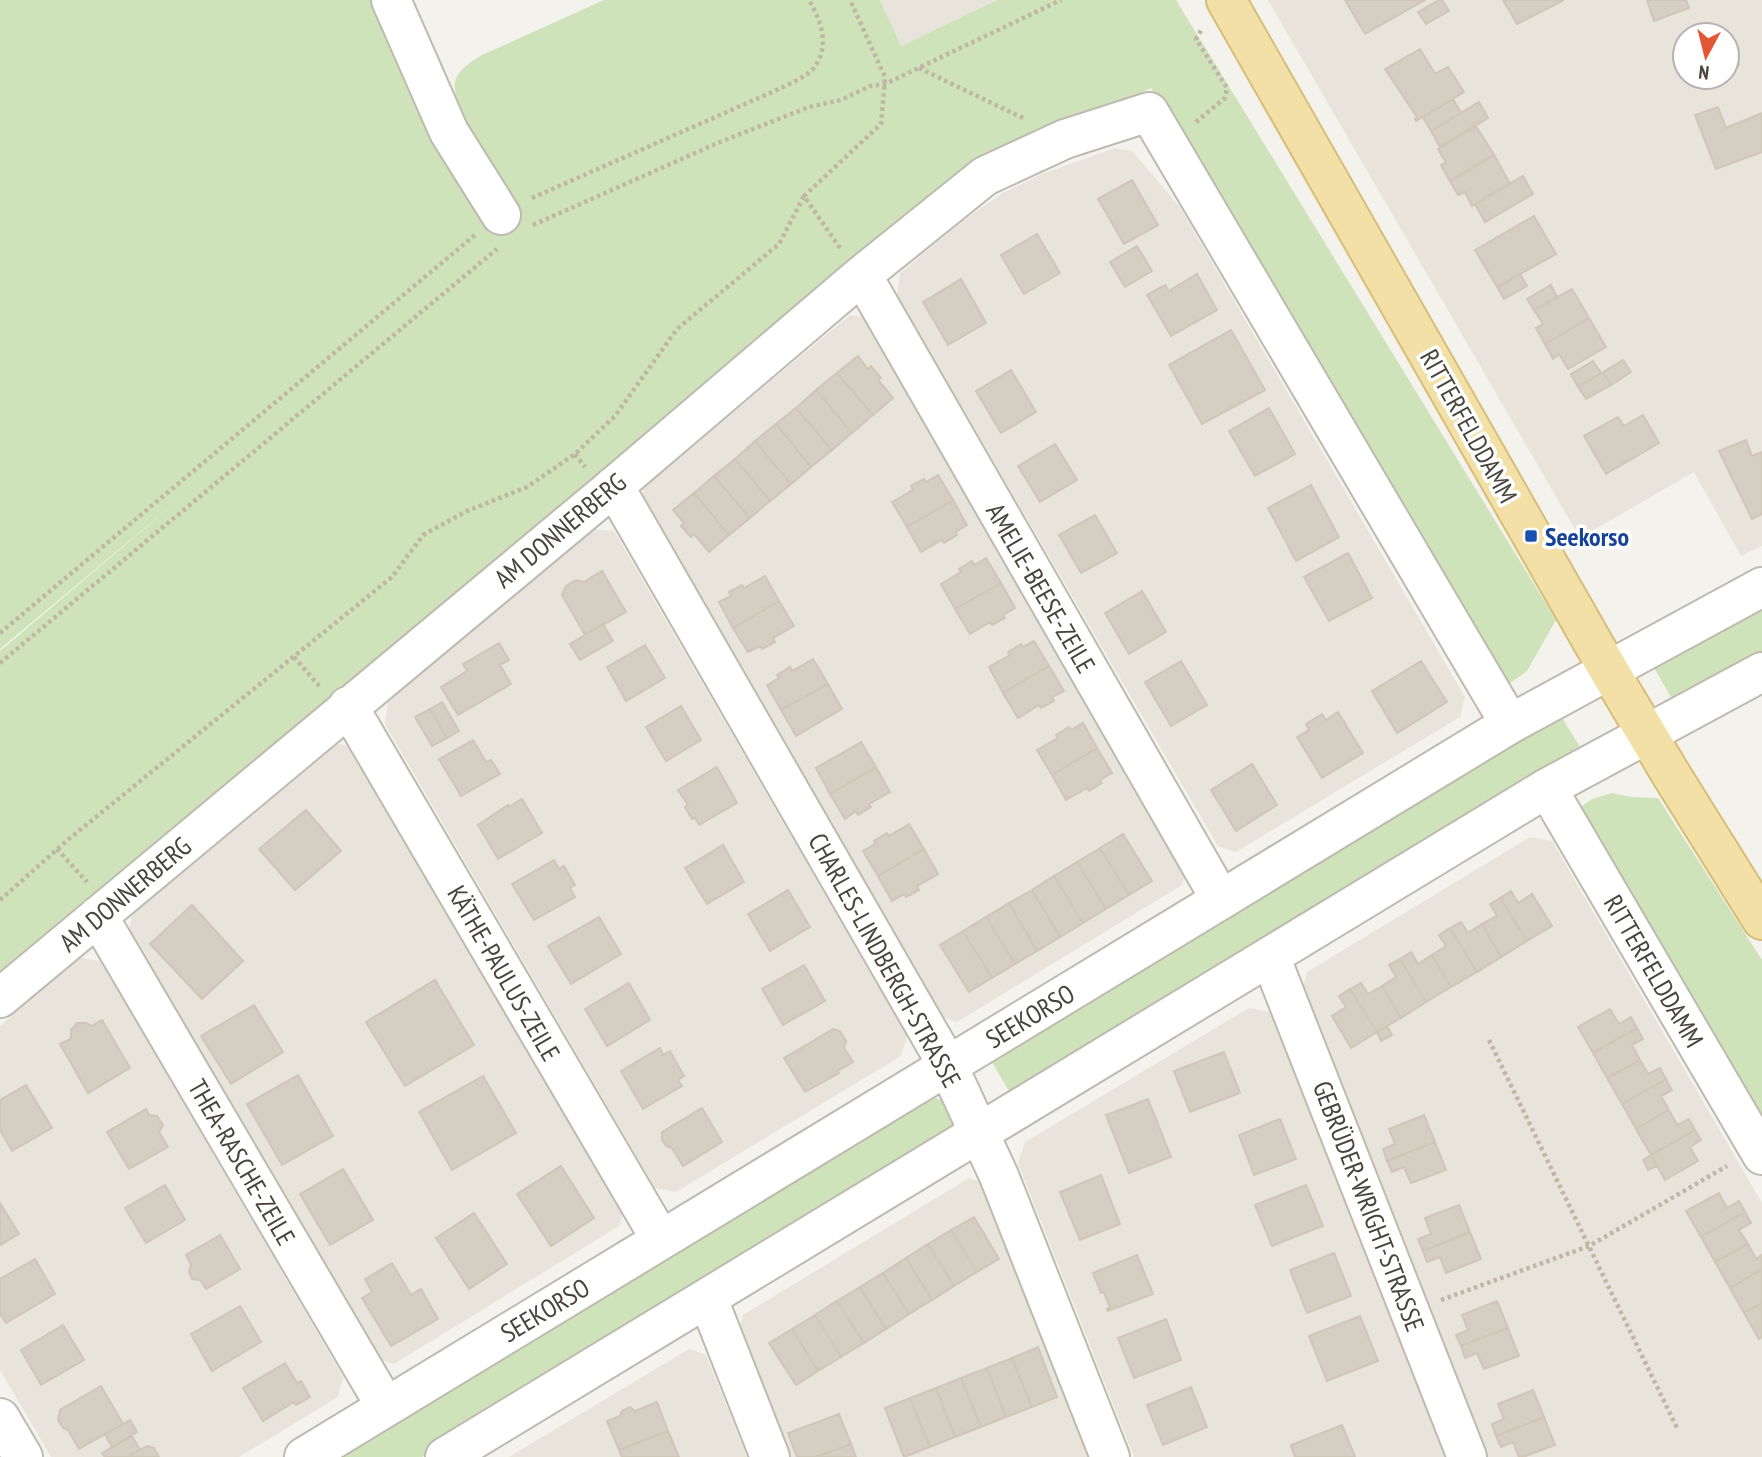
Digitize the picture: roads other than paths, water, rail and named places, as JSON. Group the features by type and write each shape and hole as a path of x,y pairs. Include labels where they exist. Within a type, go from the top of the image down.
{"main road":[{"name":"RITTERFELDDAMM","path":"1216,10 1645,733 1762,919"}],"street":[{"path":"391,0 449,132 511,229"},
{"name":"AM DONNERBERG","path":"0,998 614,486 862,275 985,176 1065,139 1149,112 1510,724"},
{"name":"AMELIE-BEESE-ZEILE","path":"862,275 1221,900"},
{"name":"CHARLES-LINDBERGH-STRASSE","path":"614,486 948,1066 999,1177 1110,1457"},
{"name":"SEEKORSO","path":"304,1457 1510,724 1762,587"},
{"path":"445,1457 1547,788 1762,672"},
{"name":"KÄTHE-PAULUS-ZEILE","path":"348,706 661,1240"},
{"name":"RITTERFELDDAMM","path":"1547,788 1760,1152"},
{"name":"THEA-RASCHE-ZEILE","path":"104,911 386,1407"},
{"name":"GEBRÜDER-WRIGHT-STRASSE","path":"1270,956 1467,1457"},
{"path":"708,1299 770,1457"},
{"path":"0,1418 23,1457"}],"place":[{"name":"Seekorso","path":"1531,536"}]}
